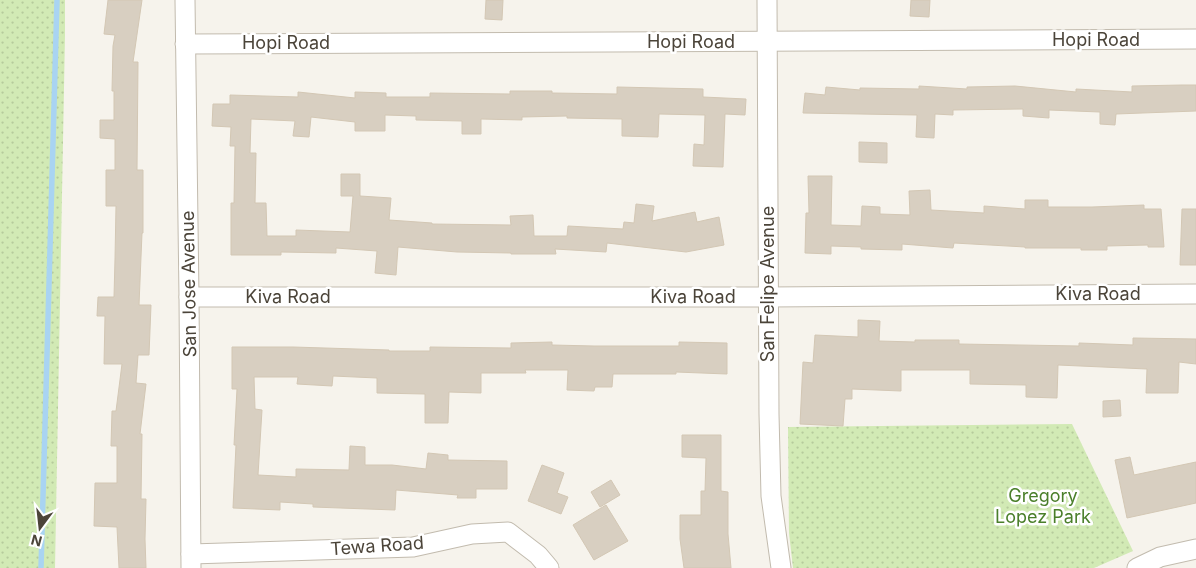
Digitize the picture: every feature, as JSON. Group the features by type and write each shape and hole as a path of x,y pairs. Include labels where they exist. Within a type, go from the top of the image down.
{"street":[{"name":"San Jose Avenue","path":"185,0 191,561"},
{"name":"San Felipe Avenue","path":"767,0 771,496 781,568"},
{"name":"Hopi Road","path":"185,44 1196,39"},
{"name":"Kiva Road","path":"189,297 1196,294"},
{"name":"Tewa Road","path":"191,561 413,546 472,534 508,532 538,555 549,568"},
{"path":"1137,568 1160,557 1196,549"}],"green space":[{"path":"0,0 65,0 55,568 0,568"},
{"name":"Gregory Lopez Park","path":"1072,424 1133,551 1094,568 793,568 789,533 788,427"}],"building":[{"path":"108,0 142,0 133,62 138,62 137,170 143,170 143,233 139,305 151,305 149,355 138,355 136,383 146,384 140,434 142,434 141,499 146,499 146,568 119,568 117,527 94,526 95,483 117,483 117,446 111,446 112,411 116,411 122,364 104,364 105,316 97,316 98,297 114,297 116,206 106,206 106,170 115,170 115,139 100,138 100,120 114,120 114,91 112,91 115,35 104,34"},
{"path":"486,0 503,0 502,20 485,19"},
{"path":"911,0 930,0 929,17 910,16"},
{"path":"1196,85 1196,111 1116,114 1115,125 1100,124 1100,112 1049,110 1049,118 1023,116 1023,109 953,110 953,115 935,114 934,138 916,137 917,115 803,113 805,93 825,95 826,87 860,90 860,88 919,89 919,86 967,89 967,87 1015,86 1076,92 1076,89 1132,92 1132,86"},
{"path":"617,87 703,89 703,97 746,99 745,115 725,114 723,167 693,166 694,144 704,145 705,115 659,114 658,137 622,136 622,119 567,118 567,116 522,117 522,120 481,119 481,134 462,134 462,121 416,120 416,116 385,115 385,131 355,131 355,122 311,117 309,137 293,136 295,121 251,119 250,153 256,153 255,203 266,203 267,236 296,236 296,230 350,232 353,196 341,196 341,174 360,174 360,196 391,198 389,220 432,224 511,225 510,216 533,215 534,236 567,236 568,226 623,229 624,222 634,223 636,204 654,206 652,221 695,212 697,222 719,217 724,245 686,252 607,243 606,252 555,249 556,254 457,252 398,247 396,275 375,273 377,251 336,248 336,253 281,252 281,255 231,255 231,203 234,203 235,146 230,146 231,127 212,126 213,104 230,104 230,95 298,97 298,92 355,98 355,92 386,93 386,97 430,97 430,93 510,94 510,91 617,94"},
{"path":"859,142 887,143 887,163 859,162"},
{"path":"808,176 832,176 831,225 861,226 862,206 880,207 880,214 910,215 909,191 930,190 931,210 984,213 984,206 1025,209 1025,200 1048,200 1048,207 1144,205 1144,209 1161,209 1164,247 1148,247 1148,245 1107,246 1107,250 1081,250 1081,248 1025,248 954,243 953,248 902,244 902,250 831,246 831,254 805,253 806,213 809,213"},
{"path":"1182,209 1196,209 1196,265 1180,265"},
{"path":"858,320 880,321 879,341 959,340 959,344 1079,346 1079,343 1133,345 1133,338 1196,339 1196,364 1179,362 1178,393 1146,393 1147,369 1058,365 1057,398 1026,397 1026,385 970,384 970,370 901,370 901,391 852,389 852,399 845,399 843,426 800,424 803,362 813,363 815,335 858,337"},
{"path":"552,342 552,345 594,346 679,346 679,342 727,343 727,374 676,372 676,374 613,374 612,387 595,387 594,391 567,390 568,370 525,370 526,373 481,373 481,393 449,392 448,423 425,423 425,394 377,393 377,378 333,376 332,386 297,384 298,377 254,377 255,409 262,410 258,475 296,477 296,469 349,470 350,446 365,447 365,465 392,465 426,469 428,453 448,455 448,460 507,461 507,489 476,489 476,498 457,498 458,495 396,490 395,510 313,507 313,504 280,502 280,510 233,508 237,389 232,389 232,347 430,351 430,347 511,348 511,343"},
{"path":"1120,400 1121,416 1103,417 1103,401"},
{"path":"682,435 721,435 721,491 728,492 728,534 731,568 684,568 680,539 680,515 701,515 701,491 705,491 706,458 682,457"},
{"path":"1130,457 1134,475 1196,462 1196,503 1127,518 1115,460"},
{"path":"542,465 564,473 557,493 568,497 561,514 528,501"},
{"path":"611,480 620,495 600,507 591,492"},
{"path":"606,505 628,541 594,560 573,525"}],"waterway":[{"path":"41,568 57,0"}]}
